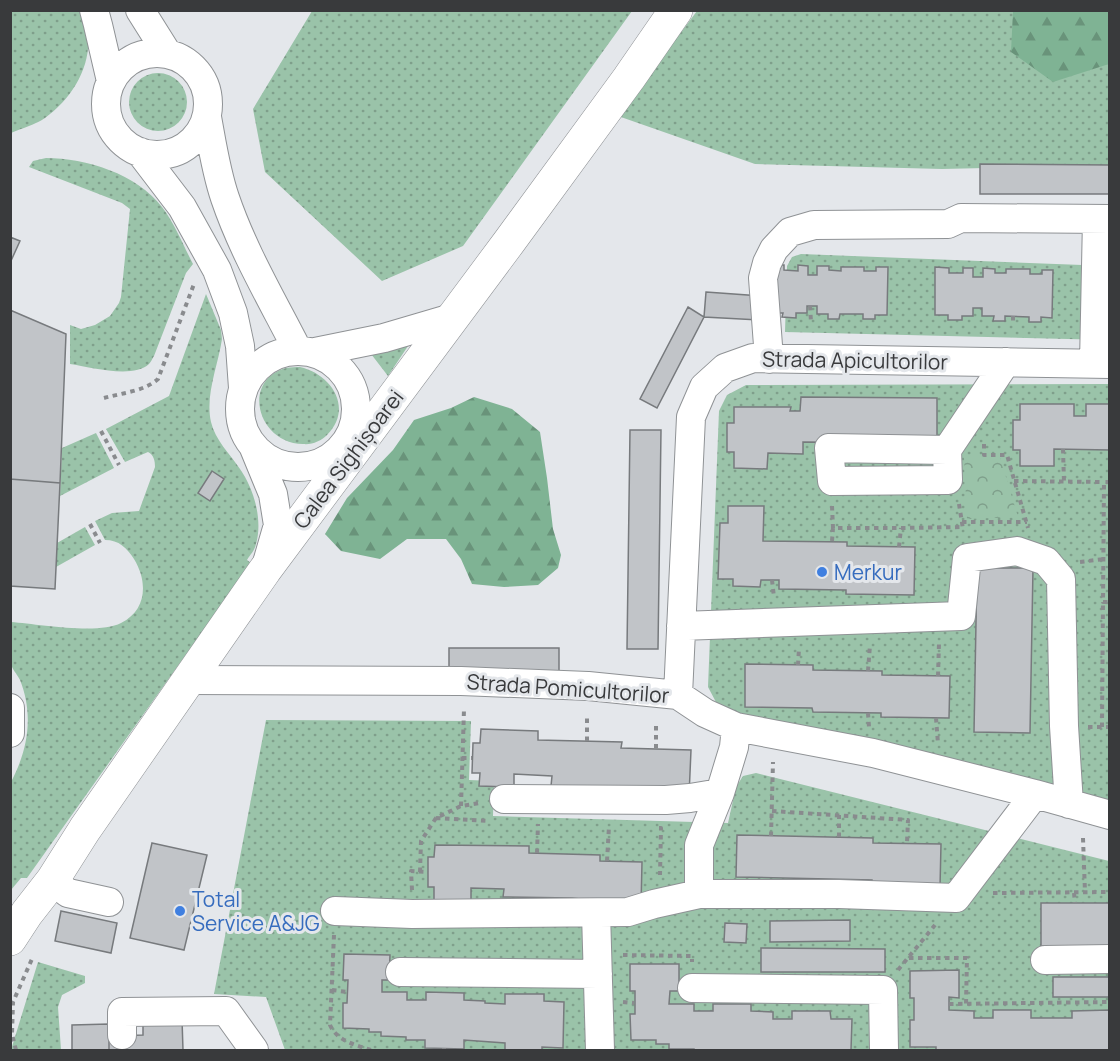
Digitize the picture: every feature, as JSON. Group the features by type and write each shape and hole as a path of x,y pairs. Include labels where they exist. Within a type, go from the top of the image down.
{"main road":[{"name":"Calea Sighișoarei","path":"11,946 16,927 52,880 348,449 452,318 615,97 676,10"}],"street":[{"path":"94,10 111,81"},
{"path":"140,10 167,53"},
{"path":"150,52 167,53 183,59 196,69 205,84 209,100 207,117 201,132 189,144 174,152 157,155 140,152 125,144 114,131 107,115 106,98 111,81 121,68 134,58 150,52"},
{"path":"207,117 226,200 248,254 306,351 331,359 343,370 352,384 356,399 357,416 348,449 324,461 300,467 283,465 267,459 254,448"},
{"path":"140,152 182,207 217,270 233,314 240,346 243,388 240,420 273,494 278,525 265,570"},
{"path":"769,359 763,278 774,249 790,232 814,225 948,224 961,218 1103,219 1102,364"},
{"path":"243,388 252,373 264,361 280,353 384,338 452,318"},
{"name":"Strada Apicultorilor","path":"678,694 691,417 704,387 725,368 753,358 1102,364"},
{"path":"947,450 829,448 832,481 948,480 947,450 1006,362"},
{"path":"681,626 961,616 967,558 1017,551 1046,561 1061,579 1068,804"},
{"name":"Strada Pomicultorilor","path":"188,680 461,681 588,686 678,694 705,713 736,727 873,753 1110,815"},
{"path":"10,708 10,733"},
{"path":"699,894 699,845 720,793 734,747 736,727"},
{"path":"498,810 613,817 666,800 720,793"},
{"path":"335,911 412,914 628,912 699,894 839,894 956,898 1035,794"},
{"path":"52,880 68,893 109,902"},
{"path":"596,913 600,1050"},
{"path":"1045,960 1110,959"},
{"path":"400,972 598,964"},
{"path":"692,988 883,990 884,1050"},
{"path":"122,1035 122,1012 226,1011 254,1050"}],"path":[{"path":"104,398 143,388 158,379 195,283 201,277"},
{"path":"810,306 811,322"},
{"path":"1013,316 1013,325"},
{"path":"101,431 119,465"},
{"path":"984,443 984,454 1007,455 1037,557"},
{"path":"1063,450 1064,482"},
{"path":"948,480 957,487 967,558"},
{"path":"832,481 832,542"},
{"path":"1014,481 1107,482 1102,727"},
{"path":"833,528 901,528 1027,522"},
{"path":"90,524 100,543"},
{"path":"899,547 901,528"},
{"path":"1104,551 1110,551"},
{"path":"1103,602 1110,602"},
{"path":"938,676 941,617"},
{"path":"461,806 464,710"},
{"path":"587,715 587,741"},
{"path":"936,718 938,748"},
{"path":"656,726 656,749"},
{"path":"462,758 472,758"},
{"path":"771,836 773,758"},
{"path":"420,872 421,841 436,818 461,806 498,810"},
{"path":"436,818 498,810"},
{"path":"772,811 908,820 907,843"},
{"path":"839,815 839,837"},
{"path":"607,861 613,817"},
{"path":"538,823 547,823"},
{"path":"654,828 661,828 660,882"},
{"path":"1083,838 1085,892"},
{"path":"998,893 1110,892"},
{"path":"1074,893 1075,903"},
{"path":"956,898 908,958 967,958 966,1004"},
{"path":"11,946 32,959 14,1002 12,1034 16,1050"},
{"path":"333,951 330,1025 333,1033 342,1039 371,1050"},
{"path":"598,964 692,956 692,988"},
{"path":"332,990 347,992"},
{"path":"949,1004 1110,1002"},
{"path":"1091,1010 1092,1003"},
{"path":"1012,1004 1012,1010"}],"green space":[{"path":"11,11 80,11 87,26 88,41 84,67 79,79 64,100 55,110 33,125 11,133"},
{"path":"312,11 632,11 463,246 382,281 265,172 253,109"},
{"path":"697,11 1109,11 1109,165 942,169 755,164 618,116"},
{"path":"1013,11 1109,11 1109,64 1053,82 1011,52"},
{"path":"152,73 164,73 179,81 187,96 187,108 179,123 164,131 152,131 137,123 129,108 129,96 137,81"},
{"path":"46,158 94,165 110,170 139,185 167,214 193,264 186,273 154,356 149,364 142,368 133,371 111,371 70,364 70,325 81,329 95,325 110,316 119,303 130,209 122,203 29,167 33,161"},
{"path":"801,254 1109,266 1109,340 785,332 787,266 792,257"},
{"path":"206,294 221,330 222,339 211,391 211,422 219,441 245,477 256,505 258,535 255,548 247,560 251,563 27,878 21,878 11,890 11,782 22,757 28,719 20,680 10,661 11,622 68,628 98,628 121,623 136,611 143,595 139,568 122,545 105,540 95,521 112,513 139,511 155,463 153,456 148,452 125,462 106,429 169,396"},
{"path":"414,337 388,376 368,350"},
{"path":"300,367 311,371 329,384 338,403 339,414 335,425 325,437 310,444 287,441 275,433 266,423 260,410 259,397 263,385 272,375 286,368"},
{"path":"1109,384 1109,806 740,716 717,704 708,687 719,411 727,395 746,385"},
{"path":"474,397 512,409 540,432 553,529 561,555 558,568 538,585 504,587 472,584 461,559 446,539 407,539 380,559 341,551 325,534 347,498 393,450 414,420 451,408"},
{"path":"96,433 114,468 60,496 62,448"},
{"path":"964,456 1000,457 1018,517 967,519"},
{"path":"85,527 95,545 56,567 57,543"},
{"path":"266,720 471,721 469,780 494,781 493,816 728,823 736,787 743,776 756,773 1109,861 1109,1050 285,1050 266,997 214,994"},
{"path":"38,962 85,976 85,983 62,995 58,1007 61,1050 11,1050"}],"building":[{"path":"980,164 1110,165 1110,194 980,194"},
{"path":"10,237 20,241 10,263"},
{"path":"770,265 784,265 784,270 798,271 798,265 808,266 808,275 817,275 817,266 829,266 829,270 841,271 841,267 864,267 864,271 876,271 876,267 888,267 887,315 875,315 875,319 863,319 863,314 840,314 839,319 828,319 828,314 817,314 817,306 807,306 807,313 796,313 796,318 782,317 783,313 769,313"},
{"path":"935,267 949,268 949,273 963,273 963,268 973,268 973,277 983,277 983,268 995,269 995,273 1006,273 1006,269 1030,269 1030,274 1042,274 1042,270 1053,270 1052,318 1041,317 1041,322 1029,322 1029,317 1005,316 1005,321 993,321 994,316 982,316 982,308 973,308 973,316 962,316 962,320 948,320 948,315 935,315"},
{"path":"706,292 761,296 759,320 704,317"},
{"path":"688,307 704,317 657,408 640,399"},
{"path":"10,310 66,334 60,483 10,479"},
{"path":"801,397 937,398 937,443 803,442 803,454 768,453 767,469 734,468 734,452 727,452 727,423 734,423 734,407 791,407 790,411 800,411"},
{"path":"1020,404 1074,404 1074,416 1086,416 1086,404 1110,404 1110,450 1054,449 1054,466 1020,466 1020,450 1013,450 1013,420 1020,420"},
{"path":"630,430 661,430 658,649 627,649"},
{"path":"212,471 224,479 210,501 198,493"},
{"path":"10,479 60,483 55,589 10,586"},
{"path":"728,506 764,506 763,541 847,542 847,546 915,547 914,595 846,594 846,590 779,589 779,580 761,580 760,587 733,586 733,579 718,579 720,523 728,523"},
{"path":"977,568 1033,568 1030,733 974,732"},
{"path":"449,648 559,648 559,671 449,671"},
{"path":"745,664 813,665 813,670 882,671 882,675 950,676 949,718 881,717 881,713 813,712 812,708 745,707"},
{"path":"481,729 538,731 538,740 622,742 621,748 691,750 689,796 551,786 552,776 514,774 514,787 479,786 480,773 472,773 473,743 480,743"},
{"path":"737,835 873,838 873,843 941,844 940,887 872,886 872,880 736,877"},
{"path":"152,843 207,855 184,950 130,938"},
{"path":"435,845 529,846 529,853 600,855 600,861 642,862 641,906 572,898 503,897 504,889 471,888 471,901 434,901 434,887 428,887 428,857 434,857"},
{"path":"1041,903 1110,903 1110,946 1041,946"},
{"path":"61,911 117,923 111,953 55,941"},
{"path":"850,920 850,941 770,942 770,921"},
{"path":"725,923 747,924 746,943 724,942"},
{"path":"761,948 885,949 885,972 761,972"},
{"path":"344,954 390,955 389,980 382,980 382,992 407,992 407,1000 426,1000 426,992 464,993 464,1000 485,1001 485,1003 505,1004 505,994 544,994 544,1001 564,1002 563,1048 505,1050 505,1043 464,1040 464,1049 425,1048 425,1040 381,1036 381,1032 369,1032 369,1029 343,1028 343,1003 347,1003 348,980 343,980"},
{"path":"630,964 679,964 679,991 670,991 669,1004 694,1004 694,1011 713,1011 713,1004 751,1004 751,1011 773,1012 773,1019 792,1019 792,1011 830,1011 831,1019 852,1019 851,1050 669,1049 669,1044 656,1044 656,1040 631,1040 630,1014 635,1014 635,991 630,991"},
{"path":"959,970 959,998 949,997 949,1010 974,1011 974,1018 993,1018 993,1010 1031,1010 1031,1018 1072,1018 1072,1011 1110,1010 1110,1050 936,1050 936,1047 910,1047 910,1020 914,1020 914,998 910,998 910,971"},
{"path":"1053,977 1110,977 1110,997 1053,997"},
{"path":"182,1019 183,1050 72,1050 72,1025 109,1024 109,1036 143,1035 143,1020"},
{"path":"182,1019 183,1050 109,1050 109,1036 143,1035 143,1020"},
{"path":"109,1024 109,1050 72,1050 72,1025"}],"place":[{"name":"Merkur","path":"822,572"},
{"name":"Total Service A&JG","path":"180,911"}]}
